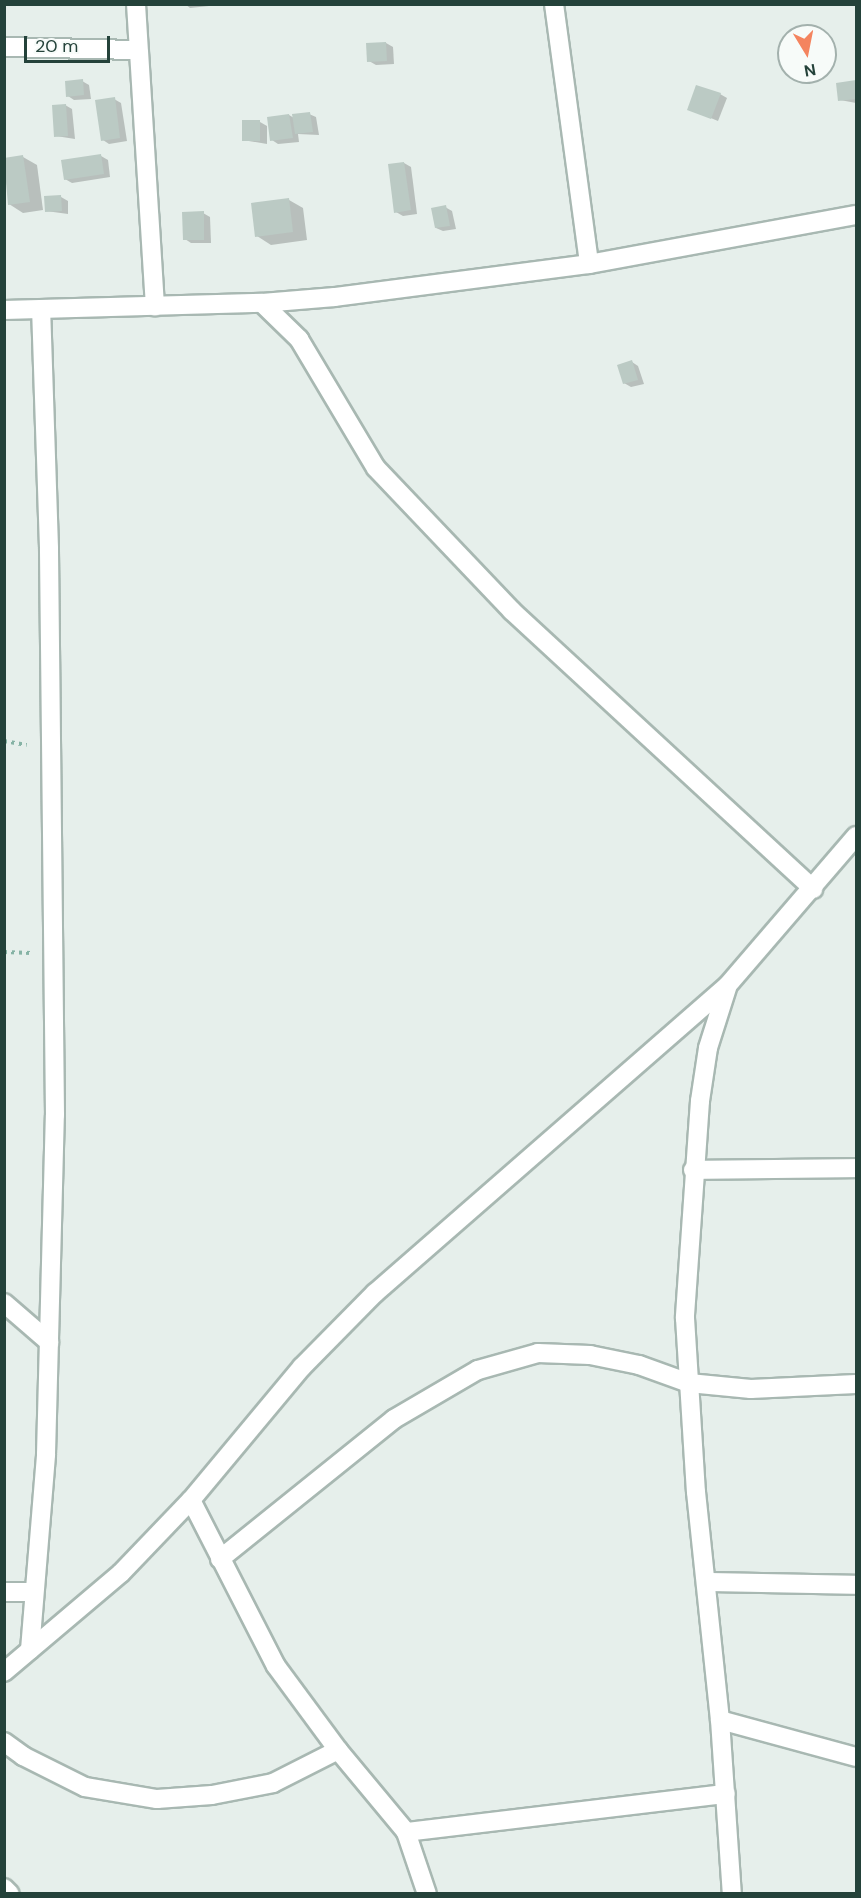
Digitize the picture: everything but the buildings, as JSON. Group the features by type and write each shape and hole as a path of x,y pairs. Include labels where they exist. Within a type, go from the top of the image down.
{"street":[{"path":"136,4 155,306"},
{"path":"554,4 589,264"},
{"path":"4,47 138,50"},
{"path":"4,310 262,303 589,264 856,215"},
{"path":"262,303 299,339 376,468 512,610 813,889"},
{"path":"30,1650 46,1454 56,955 41,309"},
{"path":"4,1672 121,1573 191,1500 302,1367 375,1293 728,986 856,836"},
{"path":"728,986 708,1048 693,1170 685,1318 706,1581 720,1720 732,1893"},
{"path":"693,1170 856,1168"},
{"path":"4,1303 49,1342"},
{"path":"220,1559 394,1419 478,1370 538,1353 590,1354 689,1383 751,1389 856,1384"},
{"path":"191,1500 276,1666 338,1750 406,1832 427,1893"},
{"path":"706,1581 856,1585"},
{"path":"4,1592 33,1592"},
{"path":"720,1720 856,1757"},
{"path":"4,1742 23,1756 85,1787 157,1799 212,1795 273,1784 338,1750"},
{"path":"406,1832 726,1794"},
{"path":"4,1888 10,1893"}]}
